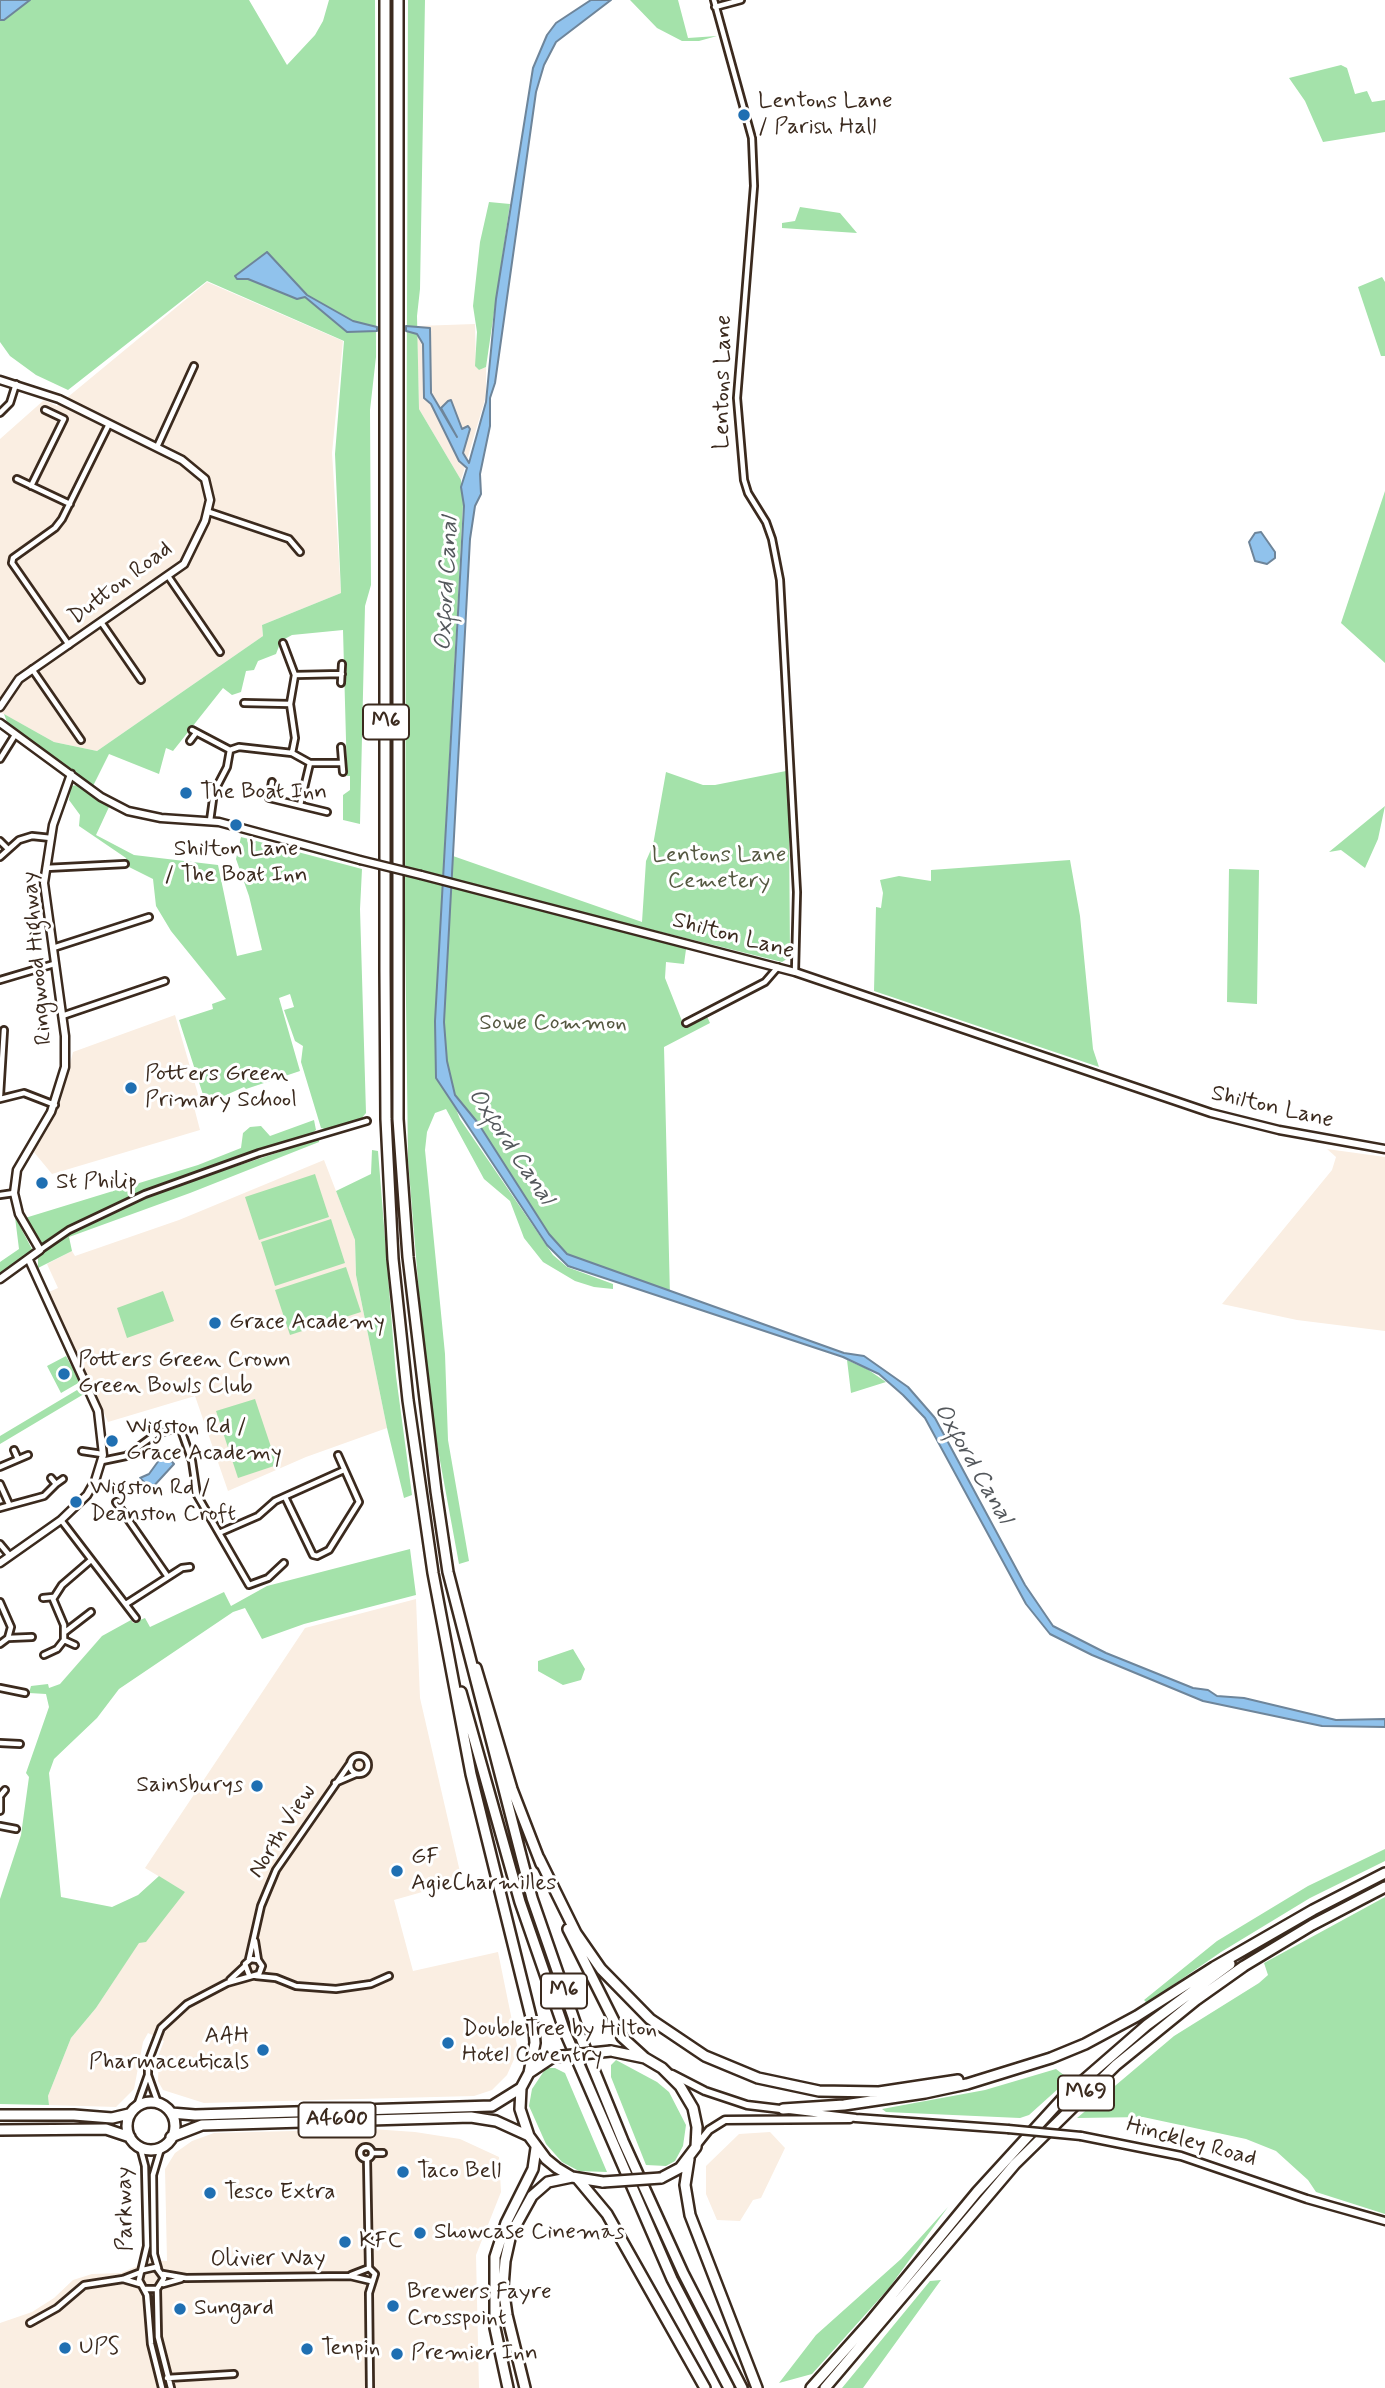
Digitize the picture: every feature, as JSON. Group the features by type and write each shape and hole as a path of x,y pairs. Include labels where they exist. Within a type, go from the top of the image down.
{"highway":[{"name":"M6","path":"385,0 386,1119 394,1271 408,1400 433,1573 488,1792 520,1902 565,2032 618,2158 726,2388"},
{"name":"M6","path":"398,0 398,1119 420,1372 448,1572 532,1898 577,2028 646,2195 743,2388"},
{"path":"448,1572 512,1789 573,1941 622,2037 645,2058 662,2068 680,2086 693,2108 697,2127 696,2147 690,2158 685,2185 690,2215 757,2388"},
{"path":"433,1573 471,1774 534,2029 535,2043 529,2073 521,2088 520,2109 529,2136 545,2159 574,2178 607,2214 703,2388"},
{"name":"M69","path":"539,1858 576,1933 601,1969 650,2019 705,2056 777,2083 842,2093 897,2090 999,2074"},
{"name":"M69","path":"783,2109 844,2105 925,2093 999,2074 1086,2044 1275,1933 1385,1873"},
{"name":"M69","path":"825,2388 1016,2164 1116,2065 1196,2000 1244,1966 1385,1887"},
{"name":"M69","path":"811,2388 869,2323 976,2192 1062,2099 1147,2025 1275,1933"},
{"path":"529,2073 552,2057 611,2051 645,2058"},
{"name":"A4600","path":"171,2113 482,2107 498,2105 521,2088"},
{"path":"0,2130 98,2128 130,2137 140,2147 161,2148 170,2137 175,2124 171,2113 158,2103 137,2106 129,2115 127,2123 130,2137"},
{"path":"0,2115 112,2118 129,2115"},
{"name":"A4600","path":"170,2137 202,2125 471,2117 496,2121 529,2136"},
{"path":"508,2388 495,2328 495,2257 506,2223 534,2169 536,2148"},
{"path":"525,2388 503,2287 511,2234 532,2196 548,2182 574,2178 603,2182 662,2178 676,2171 690,2158"}],"street":[{"name":"Lentons Lane","path":"714,0 752,138 754,186 737,398 744,480 748,493 766,522 780,580 797,892 795,972"},
{"path":"715,7 741,0"},
{"path":"157,447 194,366"},
{"path":"0,380 59,399 157,447 201,473 210,493 209,512 289,539 300,552"},
{"path":"0,412 10,402 16,383"},
{"path":"31,486 64,419 45,410"},
{"path":"69,645 12,564 13,558 55,528 70,504 109,423"},
{"path":"17,479 70,504"},
{"name":"Dutton Road","path":"0,707 11,687 32,669 184,564 209,512"},
{"path":"168,576 220,652"},
{"path":"101,622 141,680"},
{"path":"283,643 295,675 290,704 295,738 292,753"},
{"path":"341,683 342,664"},
{"path":"32,669 81,740"},
{"path":"295,675 342,674"},
{"path":"244,703 290,704"},
{"name":"Shilton Lane","path":"0,723 101,797 128,811 161,818 210,821 778,967 1174,1102 1279,1130 1385,1149"},
{"path":"190,741 194,732 230,750"},
{"path":"0,759 15,735"},
{"path":"230,750 236,747 292,753 310,763 342,763"},
{"path":"341,747 343,772"},
{"path":"210,821 214,792 227,767 230,750"},
{"path":"300,805 310,763"},
{"name":"Ringwood Highway","path":"14,1193 20,1164 55,1105 65,1067 62,1016 46,907 45,868 51,838 71,774"},
{"path":"272,782 269,797 327,812"},
{"path":"0,857 7,848 27,837 51,838"},
{"path":"0,841 7,848"},
{"path":"45,868 125,864"},
{"path":"52,948 149,917"},
{"path":"0,980 54,964"},
{"path":"686,1023 756,988 772,976 778,967"},
{"path":"62,1016 165,981"},
{"path":"4,1030 0,1097 24,1093 55,1105"},
{"path":"0,1279 69,1230 145,1194 259,1153 367,1121"},
{"path":"0,1195 14,1193 19,1214 40,1250"},
{"path":"0,1563 61,1520 87,1495 103,1458 98,1411 29,1260"},
{"path":"82,1451 90,1450 103,1458 129,1455 156,1434 180,1427 192,1460 197,1495 250,1586 268,1578 284,1563"},
{"path":"15,1450 18,1459"},
{"path":"0,1468 28,1455"},
{"path":"285,1497 313,1555 317,1556 332,1547 359,1503 338,1455"},
{"path":"219,1533 259,1515 285,1497 344,1470"},
{"path":"51,1478 56,1484"},
{"path":"0,1508 44,1496 63,1479"},
{"path":"0,1484 9,1504"},
{"path":"116,1502 168,1577"},
{"path":"61,1520 136,1618"},
{"path":"0,1544 10,1556"},
{"path":"43,1598 53,1597 68,1578 91,1560"},
{"path":"125,1604 187,1567 185,1560"},
{"path":"44,1655 57,1650 64,1640 65,1632 53,1597"},
{"path":"0,1602 11,1627 8,1638"},
{"path":"65,1632 91,1612"},
{"path":"0,1644 8,1638 32,1637"},
{"path":"64,1640 75,1645"},
{"path":"0,1688 25,1693"},
{"path":"0,1743 20,1744"},
{"path":"358,1756 366,1760 367,1769 356,1773 350,1768 351,1762 358,1756"},
{"name":"North View","path":"227,1983 248,1960 261,1906 271,1880 351,1762"},
{"name":"North View","path":"334,1784 356,1773"},
{"path":"0,1811 0,1797 5,1790"},
{"path":"0,1826 16,1829"},
{"path":"137,2106 148,2075 152,2044 169,2018 187,2004 227,1983 261,1972 254,1940"},
{"path":"248,1960 260,1963 276,1978"},
{"path":"244,1967 252,1976 276,1978 294,1985 336,1989 371,1983 389,1976"},
{"name":"Hinckley Road","path":"662,2068 723,2098 783,2109 856,2118 1081,2136 1181,2156 1310,2200 1385,2221"},
{"path":"148,2075 158,2103"},
{"name":"Hinckley Road","path":"696,2147 709,2130 725,2120 856,2118"},
{"name":"Parkway","path":"140,2147 145,2166 146,2218 146,2253 142,2271"},
{"path":"367,2159 362,2157 361,2150 368,2147 372,2153"},
{"name":"Parkway","path":"158,2268 154,2253 153,2175 161,2148"},
{"path":"372,2153 383,2154"},
{"path":"366,2280 375,2274 369,2268 367,2159 372,2153"},
{"path":"30,2323 57,2308 84,2285 122,2279 151,2266 158,2268 163,2274 163,2284 157,2289 145,2289"},
{"name":"Olivier Way","path":"350,2276 369,2268"},
{"path":"140,2284 142,2271"},
{"path":"362,2272 369,2293 370,2388"},
{"name":"Olivier Way","path":"163,2274 186,2278 350,2276 366,2280"},
{"name":"Olivier Way","path":"163,2284 186,2278"},
{"path":"122,2279 140,2284 145,2289 151,2344 162,2388"},
{"path":"157,2289 158,2337 171,2388"},
{"path":"167,2378 234,2374"}],"shaded area":[{"path":"207,282 343,341 332,453 341,593 262,625 263,636 97,751 54,742 0,712 0,439 44,400 57,406"},
{"path":"475,324 476,366 479,370 486,367 486,396 461,480 419,409 417,326"},
{"name":"Potters Green Primary School","path":"175,1015 200,1101 194,1107 200,1130 52,1174 33,1151 61,1100 73,1052"},
{"path":"1327,1149 1385,1157 1385,1331 1297,1320 1222,1304 1332,1170 1336,1157"},
{"name":"Grace Academy","path":"324,1160 355,1240 356,1275 387,1428 306,1457 228,1491 195,1396 108,1422 49,1292 58,1288 47,1264 72,1251 75,1256 179,1220"},
{"path":"416,1599 420,1698 460,1872 454,1883 394,1900 413,1971 498,1952 518,2050 507,2075 492,2090 474,2096 204,2103 163,2090 158,2081 159,2054 164,2041 148,2033 143,2042 134,2089 116,2107 49,2105 48,2096 71,2038 96,2008 139,1942 185,1892 145,1868 305,1628"},
{"path":"372,2129 460,2139 499,2157 501,2192 476,2255 479,2388 0,2388 0,2323 32,2312 54,2298 73,2280 92,2274 121,2273 151,2260 167,2261 165,2169 175,2153 192,2141 214,2133"},
{"path":"770,2132 785,2148 761,2198 753,2200 740,2221 717,2220 706,2194 706,2166 739,2134"}],"green space":[{"path":"0,0 249,0 287,65 315,35 323,21 329,0 375,0 376,357 370,410 371,585 365,606 360,824 343,820 343,795 350,790 350,776 347,776 343,630 292,635 281,641 276,654 258,661 254,670 246,671 241,692 232,695 223,688 173,751 166,748 159,774 109,754 93,786 7,722 4,714 54,742 97,751 263,636 262,625 341,593 335,454 344,341 207,281 68,390 36,375 10,356 0,342"},
{"path":"408,0 425,0 420,289 417,316 419,409 461,480 463,505 435,1021 436,1078 452,1099 460,1119 553,1255 567,1267 613,1284 613,1289 594,1287 575,1281 543,1262 524,1238 510,1201 484,1179 446,1109 435,1113 427,1132 425,1150 445,1354 448,1440 469,1561 459,1564 427,1390 408,1160 405,922"},
{"path":"630,0 678,0 688,38 717,36 699,41 682,41 657,28"},
{"path":"1341,65 1347,68 1355,94 1367,91 1372,102 1385,100 1385,132 1323,142 1305,101 1289,78"},
{"path":"489,202 510,204 486,367 479,370 475,366 477,332 473,306 480,242"},
{"path":"800,207 840,213 857,233 782,228 782,223 795,221"},
{"path":"1382,277 1385,282 1385,356 1381,356 1358,287"},
{"path":"1385,491 1385,663 1341,623"},
{"name":"Sowe Common","path":"786,771 790,957 782,962 641,927 641,930 687,942 684,964 666,962 665,978 682,1021 704,1010 710,1023 664,1047 670,1297 565,1258 458,1106 441,1059 453,856 642,922 646,861 653,845 666,772 703,785 715,785"},
{"path":"77,785 109,807 96,835 134,855 218,865 237,956 262,950 249,896 236,859 241,837 362,869 360,909 366,1113 361,1119 328,1130 321,1128 301,1062 303,1046 295,1041 284,1010 294,1007 290,994 279,998 300,1071 246,1089 244,1087 206,1104 179,1020 213,1009 212,1004 226,999 171,931 156,906 153,879 129,867 126,858 79,826 80,815 69,800 71,786"},
{"path":"1385,806 1378,839 1365,868 1341,850 1329,852"},
{"path":"1070,860 1080,916 1093,1049 1099,1067 874,991 876,907 881,908 883,893 880,880 899,876 931,881 931,870"},
{"path":"1229,869 1259,870 1257,1004 1227,1002"},
{"path":"314,1120 316,1130 311,1134 118,1202 43,1244 25,1218 198,1165 241,1148 243,1133 250,1127 261,1126 270,1136"},
{"path":"319,1139 319,1142 190,1193 69,1237 72,1251 38,1268 38,1257 67,1234 111,1212 155,1193"},
{"path":"372,1150 378,1151 396,1376 412,1495 404,1498 356,1275 355,1240 336,1191 371,1174"},
{"path":"315,1174 329,1217 259,1240 245,1197"},
{"path":"15,1217 33,1251 0,1276 0,1262 19,1249"},
{"path":"331,1219 345,1263 275,1286 261,1242"},
{"path":"346,1267 361,1312 290,1335 275,1290"},
{"path":"163,1291 174,1321 127,1338 117,1308"},
{"name":"Potters Green Crown Green Bowls Club","path":"66,1356 80,1382 61,1393 47,1366"},
{"path":"847,1360 867,1369 886,1382 851,1393"},
{"path":"82,1387 84,1394 0,1444 0,1436"},
{"path":"255,1399 277,1465 238,1478 216,1411"},
{"path":"410,1549 416,1595 304,1624 262,1639 245,1608 233,1612 119,1689 97,1718 54,1759 49,1773 61,1897 112,1907 138,1895 159,1876 185,1892 146,1942 139,1943 96,2008 71,2038 48,2096 49,2105 0,2104 0,1899 21,1835 29,1777 26,1773 49,1707 46,1694 29,1693 31,1686 48,1684 49,1688 60,1684 102,1636 131,1620 133,1623 145,1618 150,1627 224,1592 231,1606 267,1586"},
{"path":"573,1649 585,1669 581,1680 563,1685 538,1671 538,1661"},
{"path":"1385,1849 1385,1861 1310,1898 1221,1952 1147,2003 1144,2000 1217,1941 1308,1886"},
{"path":"1385,1897 1385,2214 1316,2192 1308,2180 1276,2151 1246,2139 1143,2117 1077,2118 1174,2036 1259,1983 1268,1975 1264,1963"},
{"path":"616,2060 657,2082 669,2092 686,2125 683,2146 675,2161 666,2166 646,2165 611,2077 611,2065"},
{"path":"546,2068 555,2068 565,2073 607,2172 579,2171 562,2162 546,2144 529,2106 532,2089"},
{"path":"1056,2069 1069,2079 1029,2115 1020,2118 886,2112 882,2109 985,2090"},
{"path":"948,2207 889,2288 812,2374 779,2383 816,2335 901,2259"},
{"path":"941,2280 863,2388 842,2388 930,2281"}],"water":[{"path":"0,0 30,0 4,20 0,20"},
{"path":"591,0 611,0 556,42 544,65 536,92 495,383 490,398 490,426 480,474 481,494 475,506 470,539 444,1022 447,1061 455,1095 478,1123 549,1234 567,1254 844,1353 864,1356 908,1387 935,1418 1025,1585 1053,1626 1106,1653 1193,1688 1208,1690 1217,1696 1244,1698 1336,1720 1385,1719 1385,1727 1322,1726 1203,1701 1092,1655 1050,1634 1026,1604 925,1418 903,1395 879,1374 843,1357 568,1266 547,1245 436,1078 435,1021 464,506 461,487 467,468 459,461 431,404 424,398 423,344 417,334 406,331 406,326 430,328 431,393 457,437 441,408 448,401 451,400 462,429 468,426 470,429 463,453 469,463 486,402 496,299 533,68 547,35 556,23"},
{"path":"267,252 307,295 353,321 377,327 377,331 347,332 305,297 297,299 248,279 237,279 235,276"},
{"path":"1261,532 1275,552 1275,558 1267,564 1255,561 1249,542 1255,533"},
{"path":"162,1456 167,1456 174,1464 151,1489 140,1478 149,1474"}],"place":[{"name":"Lentons Lane / Parish Hall","path":"744,115"},
{"name":"The Boat Inn","path":"186,793"},
{"name":"Shilton Lane / The Boat Inn","path":"236,825"},
{"name":"Potters Green Primary School","path":"131,1088"},
{"name":"St Philip","path":"42,1183"},
{"name":"Grace Academy","path":"215,1323"},
{"name":"Potters Green Crown Green Bowls Club","path":"64,1374"},
{"name":"Wigston Rd / Grace Academy","path":"112,1441"},
{"name":"Wigston Rd / Deanston Croft","path":"76,1502"},
{"name":"Sainsburys","path":"257,1786"},
{"name":"GF AgieCharmilles","path":"397,1871"},
{"name":"DoubleTree by Hilton Hotel Coventry","path":"448,2043"},
{"name":"AAH Pharmaceuticals","path":"263,2050"},
{"name":"Taco Bell","path":"403,2172"},
{"name":"Tesco Extra","path":"210,2193"},
{"name":"Showcase Cinemas","path":"420,2233"},
{"name":"KFC","path":"345,2242"},
{"name":"Brewers Fayre Crosspoint","path":"393,2306"},
{"name":"Sungard","path":"180,2309"},
{"name":"UPS","path":"65,2348"},
{"name":"Tenpin","path":"307,2349"},
{"name":"Premier Inn","path":"397,2354"}],"water label":[{"name":"Oxford Canal","path":"448,584"},
{"name":"Oxford Canal","path":"510,1147"},
{"name":"Oxford Canal","path":"972,1464"}],"park label":[{"name":"Lentons Lane Cemetery","path":"719,869"}]}
